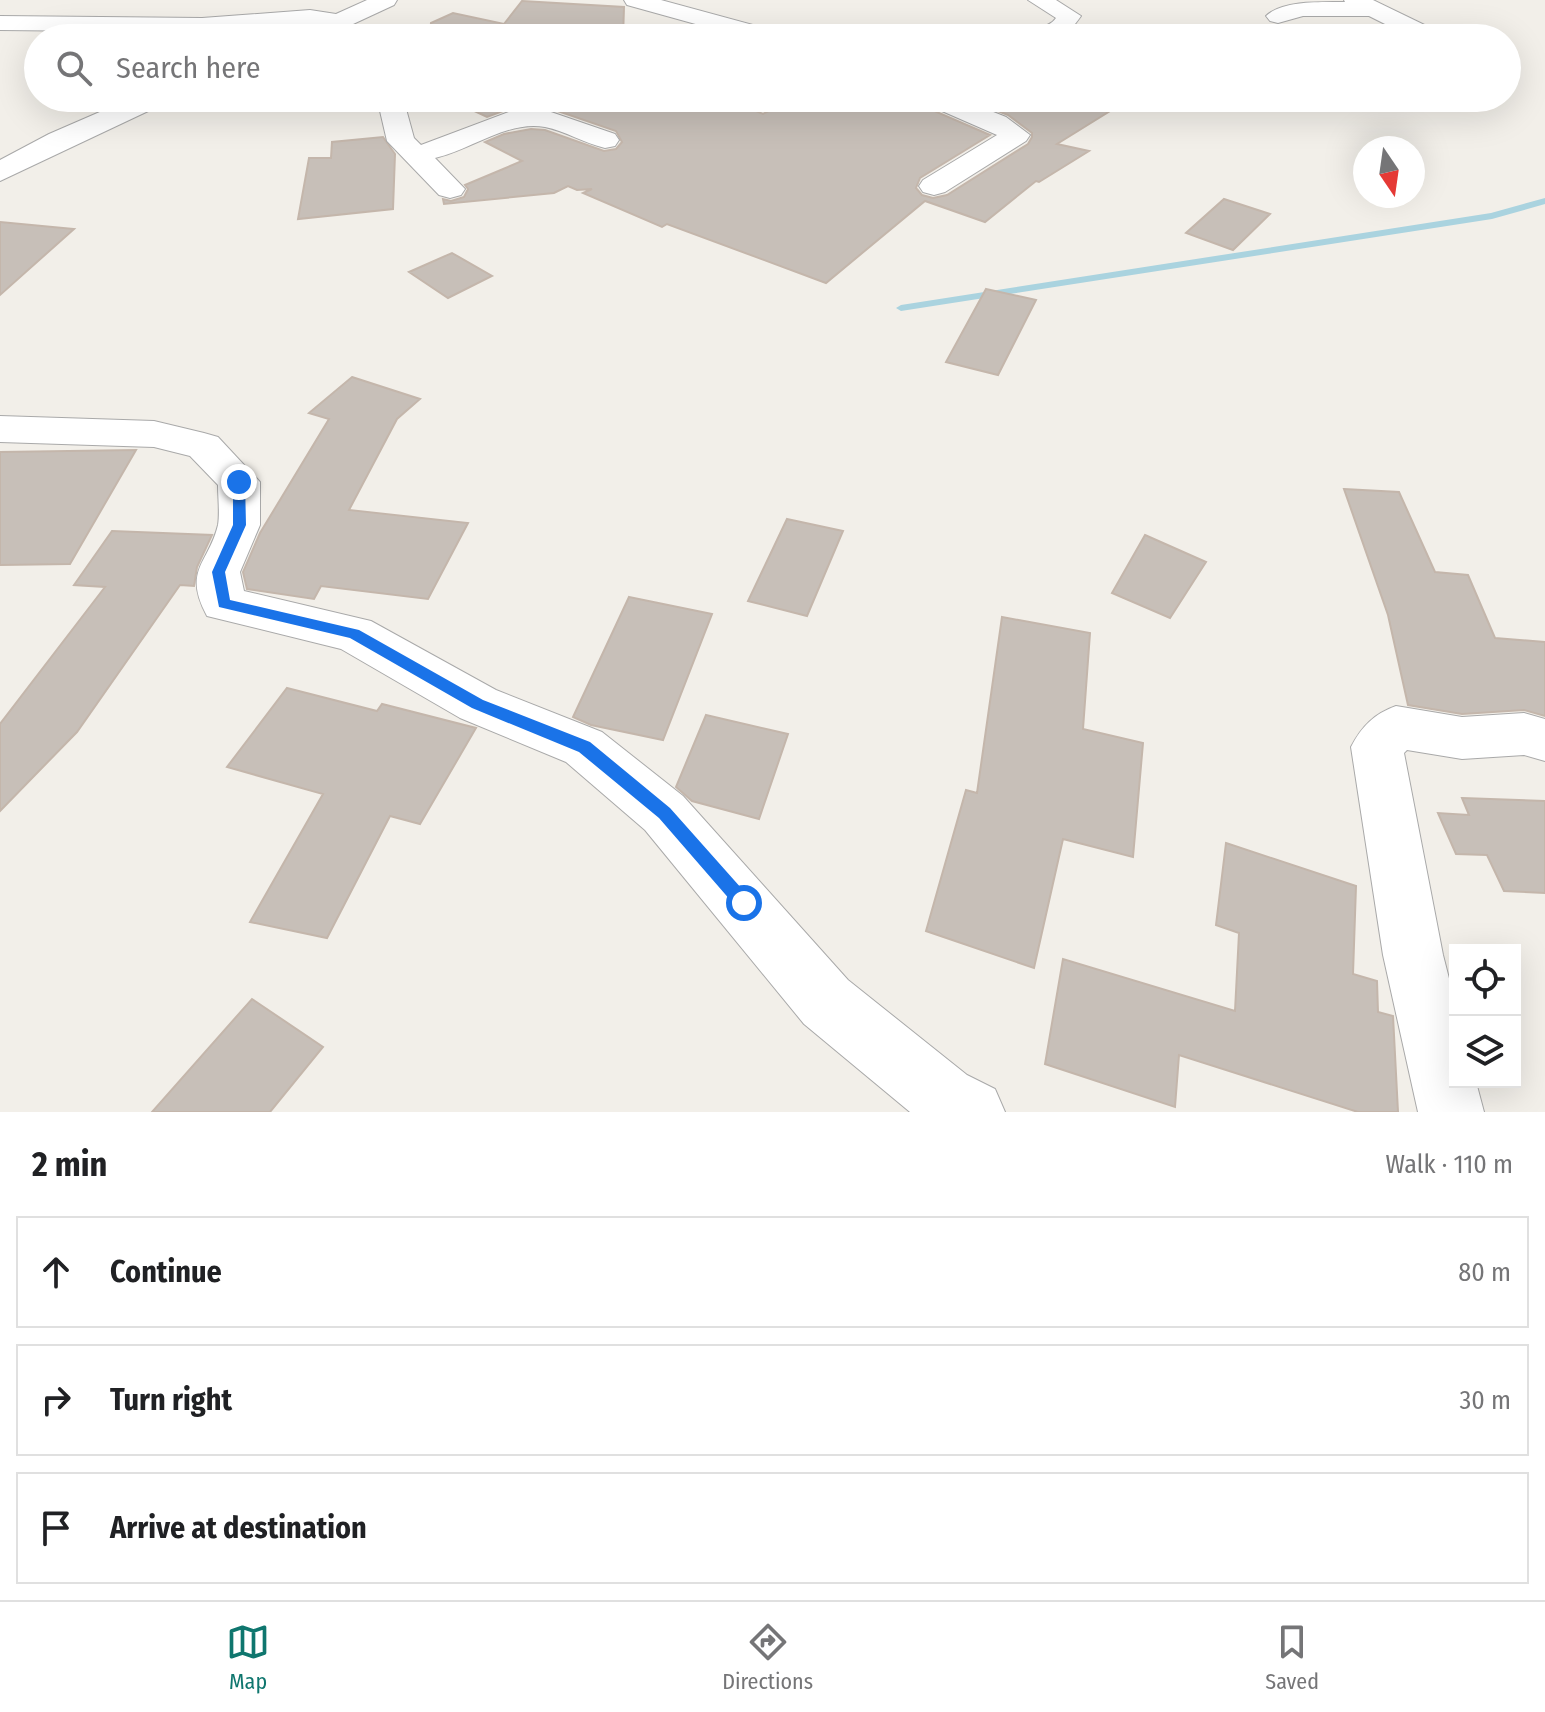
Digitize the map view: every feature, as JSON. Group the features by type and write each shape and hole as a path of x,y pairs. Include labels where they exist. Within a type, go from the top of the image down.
{"street":[{"path":"349,24 386,0"},
{"path":"635,0 722,24"},
{"path":"1039,0 1069,16 1064,24"},
{"path":"1278,16 1302,9 1364,4 1404,24"},
{"path":"216,24 310,17 355,22"},
{"path":"0,23 101,24"},
{"path":"0,172 59,140 122,112"},
{"path":"394,112 401,141 450,189"},
{"path":"934,186 1016,135 969,112"},
{"path":"414,155 448,147 514,118 548,119 605,140"},
{"path":"0,429 154,434 204,446 239,482 239,525 218,572 223,604 354,634 478,704 584,747 664,813 826,1002 944,1098 972,1112"},
{"path":"1451,1112 1413,955 1377,747 1396,727 1462,738 1524,734 1545,740"}],"building":[{"path":"522,1 624,7 623,24 504,24"},
{"path":"453,13 504,24 431,24"},
{"path":"476,112 500,112 487,117"},
{"path":"561,112 937,112 990,135 920,178 916,188 922,195 933,198 947,195 1028,144 1032,133 1001,112 1108,112 1057,144 1089,151 1036,181 985,222 925,201 826,283 667,224 662,227 583,193 592,189 577,190 568,186 554,193 444,204 443,199 451,201 464,197 468,189 465,185 522,161 485,142 504,134 545,130 604,151 616,149 622,142 616,131"},
{"path":"383,137 395,154 393,209 298,219 309,158 331,158 332,142"},
{"path":"1224,199 1270,214 1233,250 1186,233"},
{"path":"0,222 74,229 0,295"},
{"path":"452,253 492,276 448,298 409,272"},
{"path":"986,289 1036,300 998,375 946,362"},
{"path":"352,377 420,399 397,419 349,510 468,523 428,599 321,586 314,599 247,589 243,572 260,533 329,419 309,413"},
{"path":"136,450 70,564 0,565 0,452"},
{"path":"1344,489 1399,492 1435,572 1468,575 1495,638 1545,642 1545,716 1524,710 1462,714 1408,705 1388,615"},
{"path":"787,519 843,531 807,616 748,601"},
{"path":"112,531 212,535 197,567 194,586 180,585 77,732 0,811 0,724 105,587 74,585"},
{"path":"1145,535 1206,562 1170,618 1112,593"},
{"path":"629,597 712,614 663,740 591,725 573,717"},
{"path":"1002,617 1090,633 1083,729 1143,743 1133,857 1063,839 1034,968 926,931 966,790 977,793"},
{"path":"287,688 377,711 382,704 476,728 420,824 390,816 327,938 250,922 323,794 227,767"},
{"path":"706,715 788,734 759,819 692,801 676,787"},
{"path":"1462,798 1545,801 1545,893 1504,891 1487,855 1456,854 1438,813 1469,815"},
{"path":"1226,843 1356,886 1353,974 1377,981 1378,1012 1393,1016 1398,1112 1358,1112 1179,1055 1175,1107 1045,1064 1063,959 1235,1011 1239,933 1216,925"},
{"path":"252,999 323,1047 270,1112 152,1112"}],"waterway":[{"path":"901,308 1492,216 1545,201"}],"route":[{"path":"239,482 239,525 218,572 223,604 354,634 478,704 584,747 664,813 744,903"}]}
